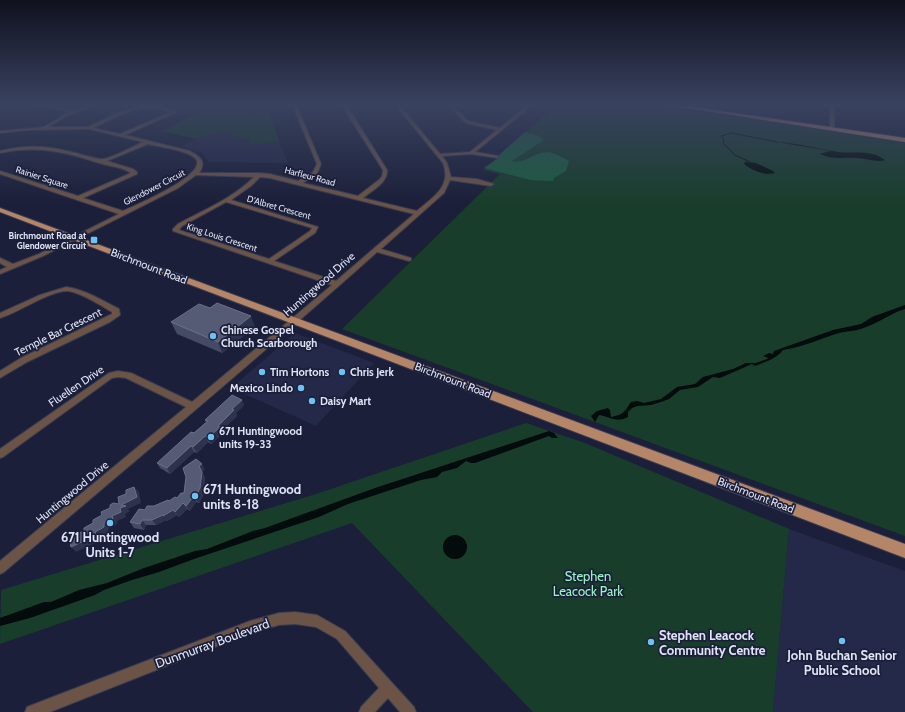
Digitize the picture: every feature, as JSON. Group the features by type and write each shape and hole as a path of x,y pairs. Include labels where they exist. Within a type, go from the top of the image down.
{"main road":[{"path":"887,137 905,140"},
{"name":"Birchmount Road","path":"0,210 905,551"}],"street":[{"name":"Glendower Circuit","path":"0,272 41,255 122,213 176,188 196,174 200,164 195,156 180,150 130,137"},
{"path":"299,183 316,172 320,164 308,137"},
{"path":"359,198 385,176 385,170 364,137"},
{"path":"425,137 447,167 449,178 491,184"},
{"path":"471,152 490,137"},
{"path":"101,162 148,142"},
{"name":"Rainier Square","path":"0,152 20,148 54,149 134,170 135,173 78,198"},
{"path":"439,155 471,152 496,157"},
{"name":"Rainier Square","path":"0,172 122,213"},
{"name":"Harfleur Road","path":"196,174 275,176 418,214"},
{"name":"King Louis Crescent","path":"259,175 241,191 180,225 176,229 176,232 337,284"},
{"name":"Huntingwood Drive","path":"0,568 193,407 418,214 442,192 449,178"},
{"name":"D'Albret Crescent","path":"226,200 315,227 314,232 269,262"},
{"path":"376,250 409,259"},
{"path":"0,260 13,267"},
{"name":"Temple Bar Crescent","path":"0,316 66,289 74,290 116,311 116,315 107,320 24,360 0,374"},
{"name":"Fluellen Drive","path":"0,454 109,376 118,374 128,375 193,407"},
{"name":"Dunmurray Boulevard","path":"32,712 250,627 279,619 295,618 317,622 341,635 409,712"},
{"path":"366,712 388,688"}],"shaded area":[{"path":"201,137 249,137 251,145 279,141 288,163 209,162 202,153 181,146"},
{"path":"777,142 838,152 874,154 885,160 879,161 860,158 829,157 820,154 830,151"},
{"path":"745,162 756,163 775,173 767,174 758,172 744,164"},
{"path":"905,305 905,309 863,328 839,333 804,345 783,350 774,358 755,366 752,364 720,378 713,377 698,387 680,390 669,399 661,402 632,408 628,412 628,417 624,419 617,420 599,415 595,422 591,416 597,411 608,408 610,410 611,417 618,415 625,411 631,402 637,401 644,403 661,399 677,387 695,384 703,377 733,369 746,363 756,363 767,359 768,358 763,356 769,353 773,354 774,351 833,330 861,324 872,317"},
{"path":"295,333 374,363 316,426 231,388"},
{"path":"549,431 554,433 558,438 552,438 549,436 475,463 466,461 457,468 442,472 437,477 421,480 348,504 319,517 132,580 30,618 0,626 0,618 44,602 51,602 79,590 107,583 144,568 195,551 207,549 253,531 375,488"},
{"name":"John Buchan Senior Public School","path":"789,529 905,571 905,712 773,712"},
{"path":"455,535 464,538 467,547 464,556 455,559 446,556 443,547 446,538"}],"green space":[{"path":"190,137 202,137 198,139"},
{"path":"237,137 278,137 279,141 250,145 249,139"},
{"path":"519,137 540,137 544,140 512,161 521,161 539,153 548,152 559,155 569,161 566,171 554,178 553,181 531,180 484,168 497,159 499,155"},
{"path":"520,137 867,137 905,143 905,536 342,329 500,174 483,170"},
{"name":"Stephen Leacock Park","path":"526,423 585,443 789,529 773,712 533,712 352,523 0,644 1,590 316,494"}],"building":[{"path":"217,303 251,316 218,342 171,322 199,304 210,308"},
{"path":"232,395 242,400 232,409 234,410 218,426 220,427 208,438 205,436 193,447 191,446 167,468 157,463 191,432 194,433 208,421 205,420"},
{"path":"196,459 202,464 199,466 202,472 200,488 195,498 193,497 186,506 183,503 175,512 173,510 152,520 142,520 140,524 130,522 139,509 145,510 147,506 154,506 168,500 169,501 175,497 177,498 181,493 184,493 186,477 183,468"},
{"path":"134,487 137,497 121,505 126,506 120,508 121,512 112,516 113,519 104,523 104,527 95,532 96,535 71,547 70,541 77,534 84,531 84,528 93,523 93,520 102,515 101,512 110,508 110,505 113,503 119,504 118,497 126,494 126,490"}],"waterway":[{"path":"722,137 724,139 723,143 735,155 750,162"},
{"path":"753,137 777,142"}],"place":[{"name":"Birchmount Road at Glendower Circuit","path":"94,240"},
{"name":"Chinese Gospel Church Scarborough","path":"213,336"},
{"name":"Tim Hortons","path":"262,372"},
{"name":"Chris Jerk","path":"342,372"},
{"name":"Mexico Lindo","path":"301,388"},
{"name":"Daisy Mart","path":"312,401"},
{"name":"671 Huntingwood units 19-33","path":"211,437"},
{"name":"671 Huntingwood units 8-18","path":"195,496"},
{"name":"671 Huntingwood Units 1-7","path":"110,523"},
{"name":"John Buchan Senior Public School","path":"842,641"},
{"name":"Stephen Leacock Community Centre","path":"651,642"}]}
